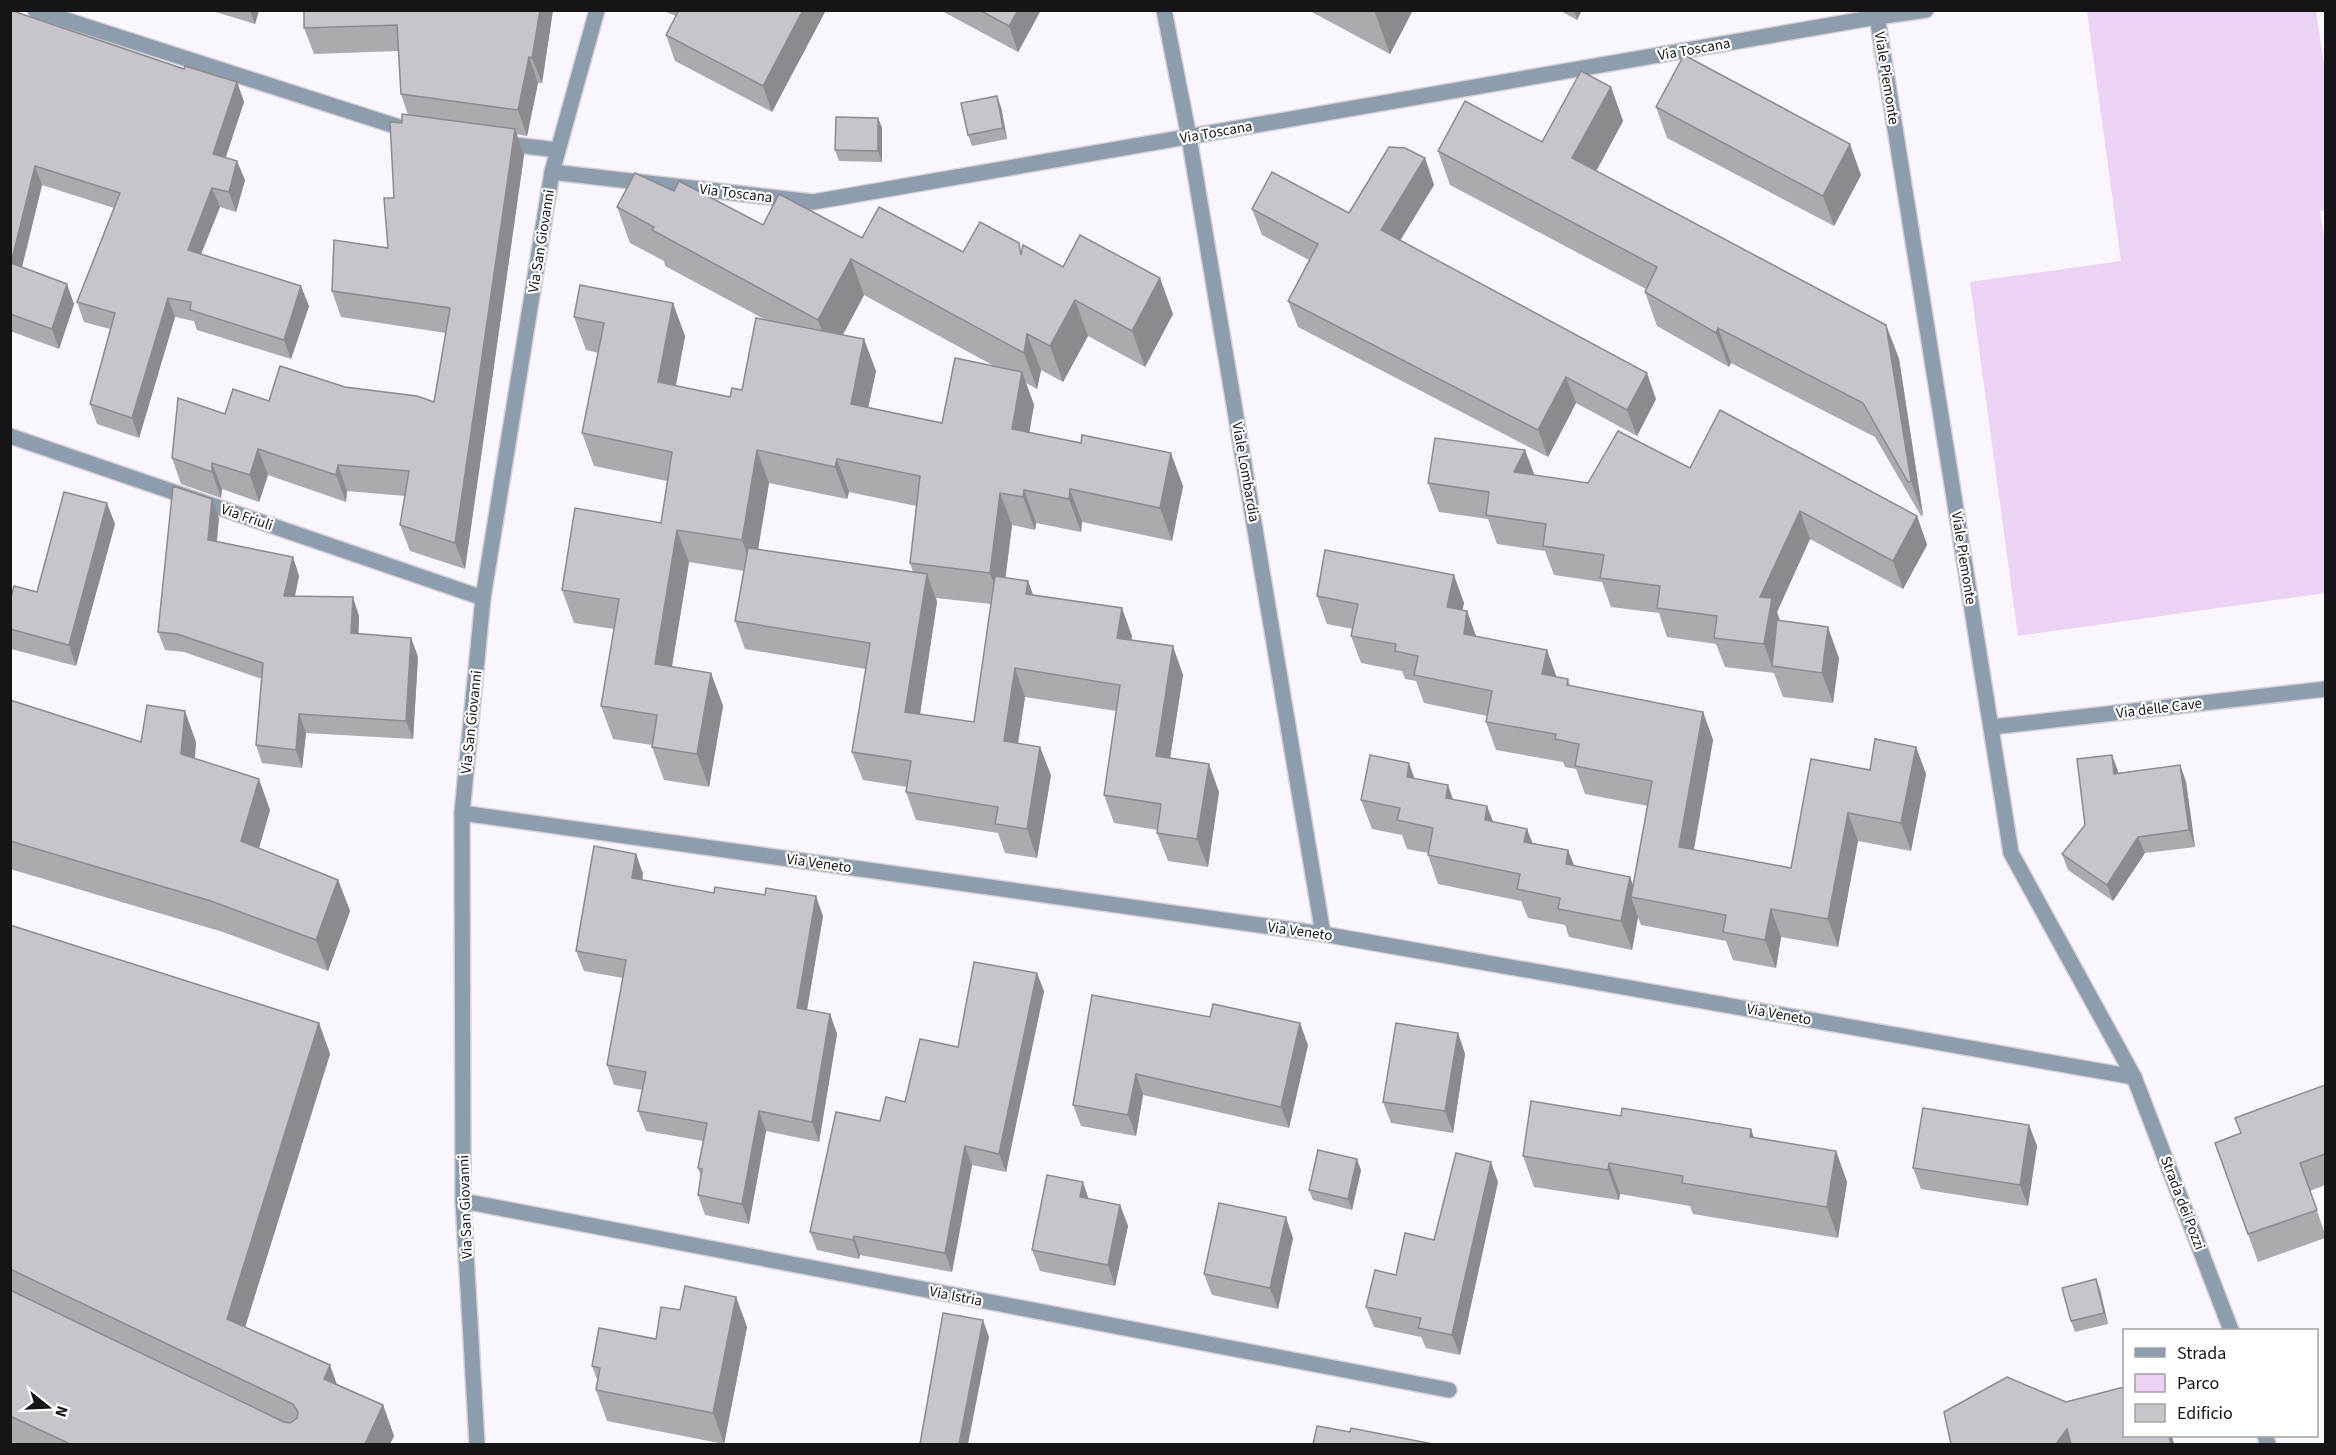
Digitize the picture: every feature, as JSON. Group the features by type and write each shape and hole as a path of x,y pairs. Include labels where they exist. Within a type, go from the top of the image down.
{"street":[{"path":"35,10 424,133"},
{"name":"Via San Giovanni","path":"477,1444 464,1201 462,813 483,598 552,172 597,10"},
{"name":"Viale Lombardia","path":"1164,10 1190,137 1323,934"},
{"name":"Via Toscana","path":"552,172 813,202 1876,14 1926,10"},
{"name":"Viale Piemonte","path":"1876,14 2011,852 2134,1077"},
{"path":"479,140 557,150"},
{"name":"Via Friuli","path":"10,436 483,598"},
{"name":"Via delle Cave","path":"1992,727 2325,689"},
{"name":"Via Veneto","path":"462,813 1323,934 2134,1077"},
{"name":"Strada dei Pozzi","path":"2134,1077 2231,1329"},
{"name":"Via Istria","path":"464,1201 1449,1390"}],"green space":[{"path":"2087,11 2316,11 2326,77 2326,210 2320,211 2326,249 2325,593 2018,636 1970,282 2121,261"}],"building":[{"path":"10,10 184,69 185,66 237,82 213,154 237,161 229,192 212,188 188,250 301,286 284,340 190,310 191,302 168,298 132,418 90,404 115,313 77,302 120,193 35,166 11,263 67,284 52,329 10,314"},
{"path":"304,10 540,10 532,58 529,57 518,110 401,94 397,25 304,28"},
{"path":"679,10 803,10 763,86 666,35"},
{"path":"979,10 1018,10 1009,26"},
{"path":"1684,55 1850,144 1823,196 1656,107"},
{"path":"1581,71 1611,87 1572,158 1886,325 1911,481 1908,482 1863,403 1718,328 1716,333 1645,292 1657,267 1438,151 1465,101 1542,142"},
{"path":"997,96 1003,128 968,135 961,103"},
{"path":"402,114 515,129 455,543 400,525 409,471 338,465 336,475 258,449 250,475 212,463 212,472 172,458 178,398 225,414 233,389 269,401 280,366 345,387 417,396 434,402 450,308 332,291 334,240 388,248 384,198 394,198 390,122 402,123"},
{"path":"836,117 878,118 878,151 835,150"},
{"path":"1389,147 1405,148 1425,158 1381,230 1647,373 1627,410 1566,377 1538,430 1288,301 1318,244 1252,209 1272,172 1349,213"},
{"path":"635,173 674,191 679,181 763,225 779,194 862,238 879,207 963,252 980,222 1019,243 1021,255 1023,245 1063,267 1080,235 1160,278 1132,331 1075,300 1050,346 1027,334 1024,353 851,259 818,320 652,230 654,227 617,207"},
{"path":"580,285 673,303 658,382 730,397 732,388 742,390 756,318 864,339 851,404 942,423 955,358 1022,372 1012,429 1081,443 1082,435 1171,453 1160,508 1070,489 1069,499 1024,490 1023,497 1000,493 990,573 910,563 920,476 837,459 835,467 757,450 742,540 677,530 655,664 711,673 697,754 652,747 657,715 601,706 619,599 562,590 575,508 661,523 672,452 582,433 604,323 574,317"},
{"path":"1720,410 1917,516 1893,561 1800,511 1760,597 1772,598 1764,644 1714,638 1717,616 1657,608 1660,586 1600,578 1604,555 1543,546 1546,524 1486,515 1489,492 1428,483 1435,438 1525,450 1514,472 1588,483 1618,431 1690,468"},
{"path":"173,486 212,499 208,540 293,557 284,596 353,597 351,633 411,638 406,721 299,714 296,750 256,745 263,663 177,634 158,632"},
{"path":"64,492 107,503 69,645 10,629 10,601 14,586 37,592"},
{"path":"748,548 927,574 905,712 974,722 995,576 1028,581 1026,594 1122,608 1117,638 1173,646 1156,756 1209,764 1197,839 1157,833 1161,804 1104,795 1120,685 1015,668 1004,741 1040,747 1027,829 995,824 998,807 906,792 911,761 852,752 870,643 735,621"},
{"path":"1325,550 1454,575 1447,607 1467,611 1464,634 1547,650 1542,674 1568,679 1567,685 1703,712 1679,847 1791,868 1811,759 1870,770 1875,739 1916,747 1901,823 1848,813 1828,919 1771,909 1765,940 1723,932 1726,915 1631,897 1652,781 1575,766 1579,744 1555,739 1556,734 1486,722 1492,691 1414,675 1418,656 1395,651 1396,644 1351,636 1358,604 1317,596"},
{"path":"1777,620 1828,627 1822,673 1772,666"},
{"path":"10,700 141,742 147,705 185,711 181,754 259,779 241,841 338,880 316,940 211,901 10,841"},
{"path":"1370,755 1409,763 1407,777 1448,785 1446,798 1487,806 1485,820 1527,829 1524,842 1568,850 1566,864 1630,877 1621,921 1558,909 1560,898 1517,889 1520,874 1428,855 1433,828 1397,820 1400,808 1361,800"},
{"path":"2112,755 2114,774 2180,765 2189,830 2138,837 2107,885 2062,854 2085,825 2077,759"},
{"path":"594,846 636,854 632,878 714,893 715,887 765,895 766,888 816,896 797,1008 830,1014 812,1122 759,1111 742,1204 698,1195 702,1169 698,1168 707,1123 638,1111 646,1072 607,1065 626,960 576,951"},
{"path":"10,925 319,1023 227,1319 330,1365 324,1379 383,1405 365,1444 70,1444 10,1416 10,1290 284,1422 290,1423 297,1418 298,1412 293,1404 10,1269"},
{"path":"974,962 1037,973 999,1154 965,1146 945,1253 854,1236 853,1240 810,1232 836,1112 880,1121 886,1097 905,1102 920,1039 958,1047"},
{"path":"1092,995 1210,1017 1213,1004 1300,1023 1281,1107 1136,1074 1128,1115 1073,1105"},
{"path":"1396,1023 1458,1033 1445,1111 1383,1102"},
{"path":"2325,1085 2325,1154 2300,1163 2317,1210 2248,1234 2215,1143 2241,1133 2235,1118"},
{"path":"1531,1101 1621,1116 1622,1108 1751,1129 1750,1137 1836,1151 1827,1207 1682,1183 1683,1176 1609,1163 1608,1170 1523,1156"},
{"path":"1923,1108 2029,1125 2020,1185 1913,1168"},
{"path":"1318,1150 1357,1159 1348,1199 1309,1190"},
{"path":"1456,1153 1491,1162 1452,1335 1418,1328 1421,1318 1366,1307 1375,1270 1396,1275 1405,1233 1434,1240"},
{"path":"1047,1175 1083,1182 1080,1197 1120,1205 1108,1265 1032,1250"},
{"path":"1219,1203 1286,1217 1270,1288 1204,1274"},
{"path":"2096,1279 2104,1313 2071,1321 2062,1288"},
{"path":"685,1286 736,1297 713,1413 596,1390 600,1368 592,1366 599,1328 656,1339 661,1307 680,1310"},
{"path":"943,1313 983,1320 959,1444 920,1444"},
{"path":"2007,1377 2066,1402 2123,1387 2123,1437 2169,1437 2171,1444 2071,1444 2067,1429 2056,1444 1951,1444 1944,1412"},
{"path":"1317,1426 1350,1432 1351,1428 1433,1444 1313,1444"}]}
